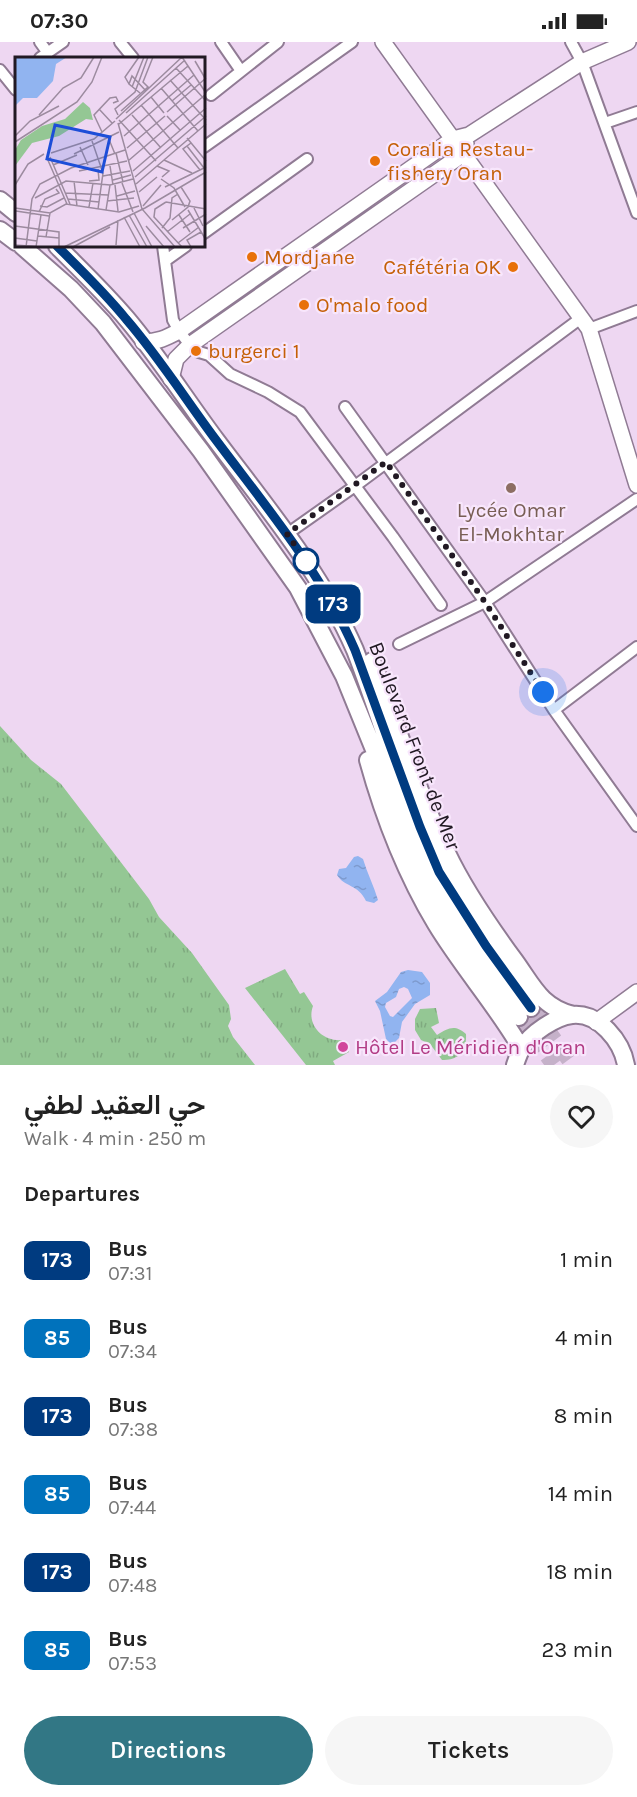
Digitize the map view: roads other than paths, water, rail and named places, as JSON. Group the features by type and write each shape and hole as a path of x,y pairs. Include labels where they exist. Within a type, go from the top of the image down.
{"main road":[{"path":"0,200 15,212"},
{"path":"0,230 15,241"},
{"path":"24,248 71,289 102,323 249,517 298,588 344,676 378,795 398,849 415,886 456,955 521,1048"},
{"name":"Boulevard Front de Mer","path":"59,248 100,288 143,342 287,534 329,597 355,650 420,827 439,872 525,1012 460,934 421,865 344,676"},
{"path":"329,597 353,628 370,658 430,815 466,890 539,995 554,1009 583,1016 606,1029 617,1041 626,1065"},
{"path":"515,1065 521,1048 542,1028 573,1015"}],"street":[{"path":"40,42 44,56 63,42"},
{"path":"120,42 132,57"},
{"path":"221,42 242,71"},
{"path":"211,95 278,42"},
{"path":"206,146 352,42"},
{"path":"383,42 585,324 637,485"},
{"path":"571,42 582,62 637,213"},
{"path":"143,342 155,342 179,331 453,139 469,135 582,62 628,42"},
{"path":"0,70 14,83"},
{"path":"605,123 637,112"},
{"path":"171,379 176,359 190,345 464,154 469,135"},
{"path":"206,232 307,159"},
{"path":"163,248 173,320 179,331 190,345 199,352 209,355 230,374 268,392 300,412 441,605"},
{"path":"165,261 183,248"},
{"path":"287,534 386,462 585,324 637,311"},
{"path":"345,407 485,602 554,710 637,826"},
{"path":"399,644 485,602 637,499"},
{"path":"554,710 637,647"},
{"path":"596,1022 637,992"},
{"path":"633,1065 637,1061"}],"water":[{"path":"358,856 363,859 378,900 374,903 366,901 359,891 343,882 337,875 339,869 346,868 354,857"},
{"path":"408,970 422,972 430,983 430,995 415,1004 402,1022 399,1038 390,1043 386,1039 380,1011 375,1001 387,992 401,972","holes":["404,987 408,989 412,998 393,1017 390,1016 385,1007 386,1003 396,997 399,989"]}],"tunnel":[{"path":"531,1008 573,1065"},
{"path":"519,1017 554,1065"}],"place":[{"name":"Coralia Restau- fishery Oran","path":"375,161"},
{"name":"Mordjane","path":"252,257"},
{"name":"Cafétéria OK","path":"513,267"},
{"name":"O'malo food","path":"304,305"},
{"name":"burgerci 1","path":"196,351"},
{"name":"Lycée Omar El-Mokhtar","path":"511,488"},
{"name":"Hôtel Le Méridien d'Oran","path":"343,1047"}]}
